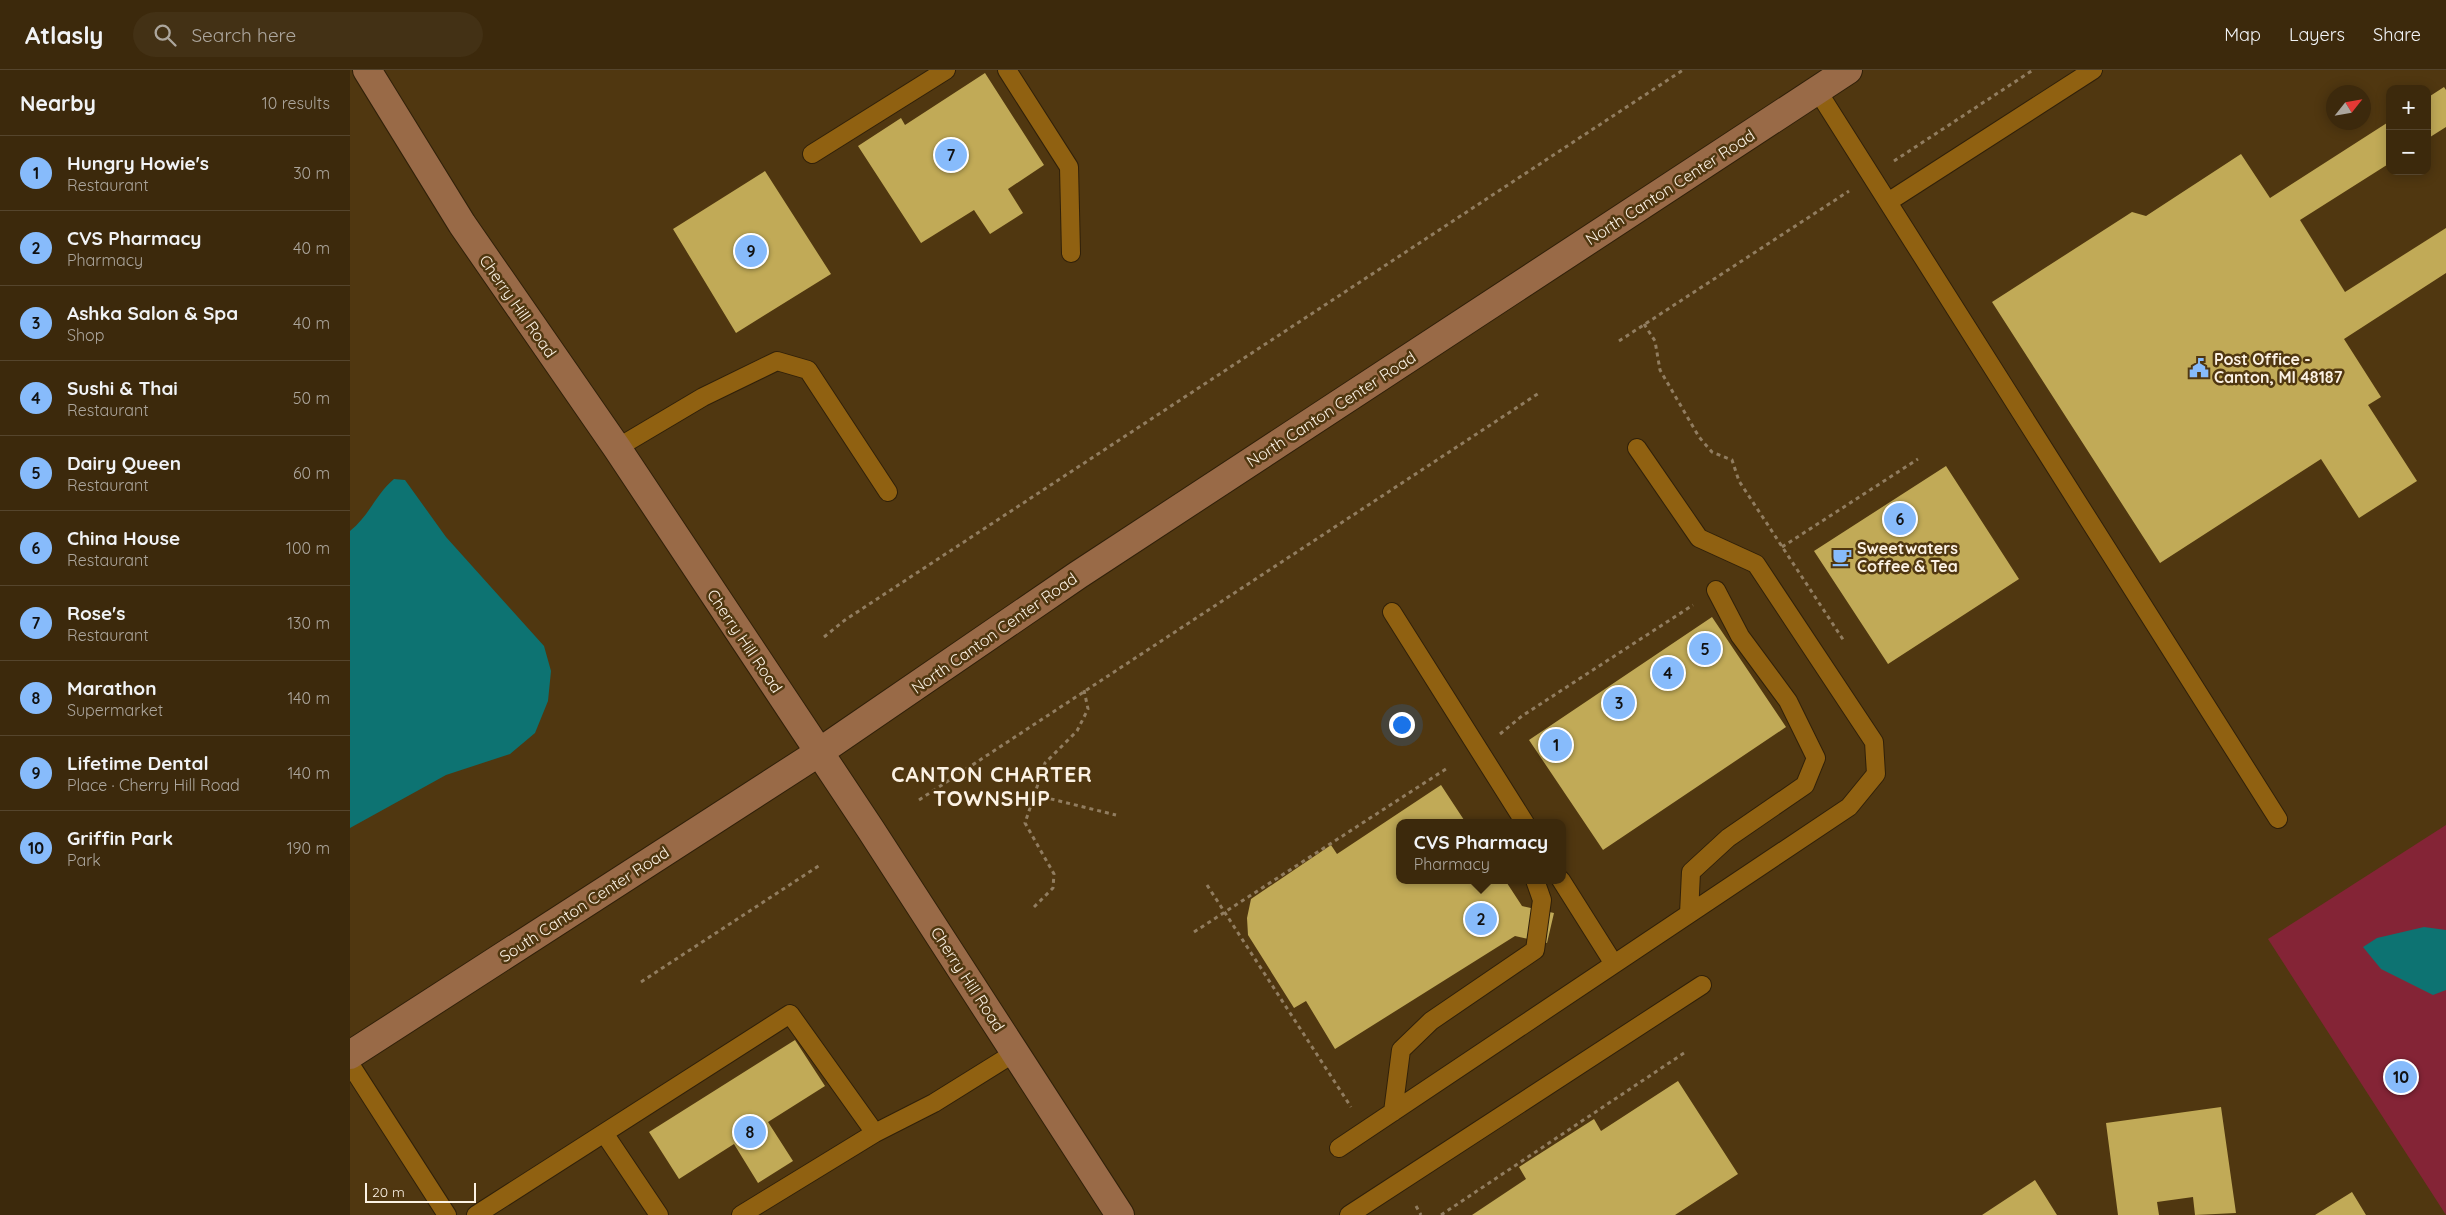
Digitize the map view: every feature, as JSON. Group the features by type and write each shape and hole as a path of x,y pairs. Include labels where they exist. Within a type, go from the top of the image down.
{"main road":[{"name":"Cherry Hill Road","path":"367,70 462,224 617,448 1016,1052 1120,1215"},
{"name":"North Canton Center Road","path":"818,753 1078,575 1848,70"},
{"name":"South Canton Center Road","path":"350,1054 818,753"}],"lane":[{"path":"812,154 946,70"},
{"path":"1007,70 1069,167 1071,253"},
{"path":"1888,202 2093,70"},
{"path":"1817,90 2278,819"},
{"path":"617,448 703,397 777,361 808,370 888,492"},
{"path":"1339,1148 1849,807 1876,774 1874,742 1756,564 1698,538 1637,448"},
{"path":"1689,914 1691,872 1728,838 1805,785 1816,758 1788,701 1740,636 1716,590"},
{"path":"1392,612 1522,819"},
{"path":"1501,785 1513,819"},
{"path":"1393,1112 1401,1050 1431,1022 1535,950 1542,900 1536,884"},
{"path":"1564,884 1614,964"},
{"path":"1350,1215 1702,985"},
{"path":"476,1215 790,1014 874,1133"},
{"path":"741,1215 874,1133 934,1103 1016,1052"},
{"path":"350,1064 447,1215"},
{"path":"604,1132 659,1215"}],"path":[{"path":"824,637 845,620 1684,70"},
{"path":"1619,341 2034,70"},
{"path":"1644,324 1655,342 1660,370 1699,437 1712,452 1732,460 1739,481 1847,645"},
{"path":"919,800 1539,393"},
{"path":"1778,549 1918,459"},
{"path":"1498,735 1522,716 1697,602"},
{"path":"1034,907 1053,888 1054,874 1026,823 1045,763 1077,731 1088,710 1084,690"},
{"path":"1194,932 1449,767"},
{"path":"1035,795 1116,815"},
{"path":"641,982 820,865"},
{"path":"1207,885 1353,1111"},
{"path":"1441,1215 1684,1053"}],"shaded area":[{"path":"2446,825 2446,1215 2268,939"}],"water":[{"path":"394,479 405,480 446,537 544,646 551,671 548,701 535,733 510,754 446,775 350,828 350,531"},
{"path":"2424,927 2446,930 2446,990 2433,995 2381,969 2363,947 2377,938"}],"building":[{"path":"985,73 1044,165 1008,189 1023,213 990,234 974,210 921,243 858,146 901,118 905,125"},
{"path":"2444,87 2446,90 2446,127 2431,136 2431,130 2431,95"},
{"name":"Post Office - Canton, MI 48187","path":"2386,124 2386,166 2300,220 2345,292 2446,228 2446,273 2344,339 2381,397 2368,405 2417,481 2359,518 2321,459 2160,563 1992,302 2132,212 2146,216 2241,154 2270,198"},
{"path":"765,171 831,274 736,333 673,229"},
{"path":"1946,466 2019,579 1888,664 1814,551"},
{"path":"1712,617 1786,727 1603,850 1529,740"},
{"path":"1441,785 1463,819 1396,819 1396,884 1508,884 1522,906 1554,913 1547,943 1515,936 1335,1049 1306,1001 1294,1008 1248,935 1247,918 1251,899 1331,845 1337,854"},
{"path":"795,1040 825,1086 768,1122 793,1161 758,1183 734,1144 679,1179 649,1132"},
{"path":"1678,1081 1738,1174 1675,1215 1472,1215 1526,1179 1519,1167 1594,1119 1601,1131"},
{"path":"2221,1107 2236,1213 2195,1215 2193,1197 2157,1202 2159,1215 2118,1215 2106,1123"},
{"path":"2035,1180 2057,1215 1982,1215"},
{"path":"2352,1192 2366,1215 2315,1215"}],"place":[{"name":"Rose's","path":"951,155"},
{"name":"Lifetime Dental","path":"751,251"},
{"name":"Post Office - Canton, MI 48187","path":"2199,368"},
{"name":"China House","path":"1900,519"},
{"name":"Sweetwaters Coffee & Tea","path":"1842,557"},
{"name":"Dairy Queen","path":"1705,649"},
{"name":"Sushi & Thai","path":"1668,673"},
{"name":"Ashka Salon & Spa","path":"1619,703"},
{"name":"Hungry Howie's","path":"1556,745"},
{"name":"CVS Pharmacy","path":"1481,919"},
{"name":"Griffin Park","path":"2401,1077"},
{"name":"Marathon","path":"750,1132"}],"district":[{"name":"CANTON CHARTER TOWNSHIP","path":"992,786"}]}
